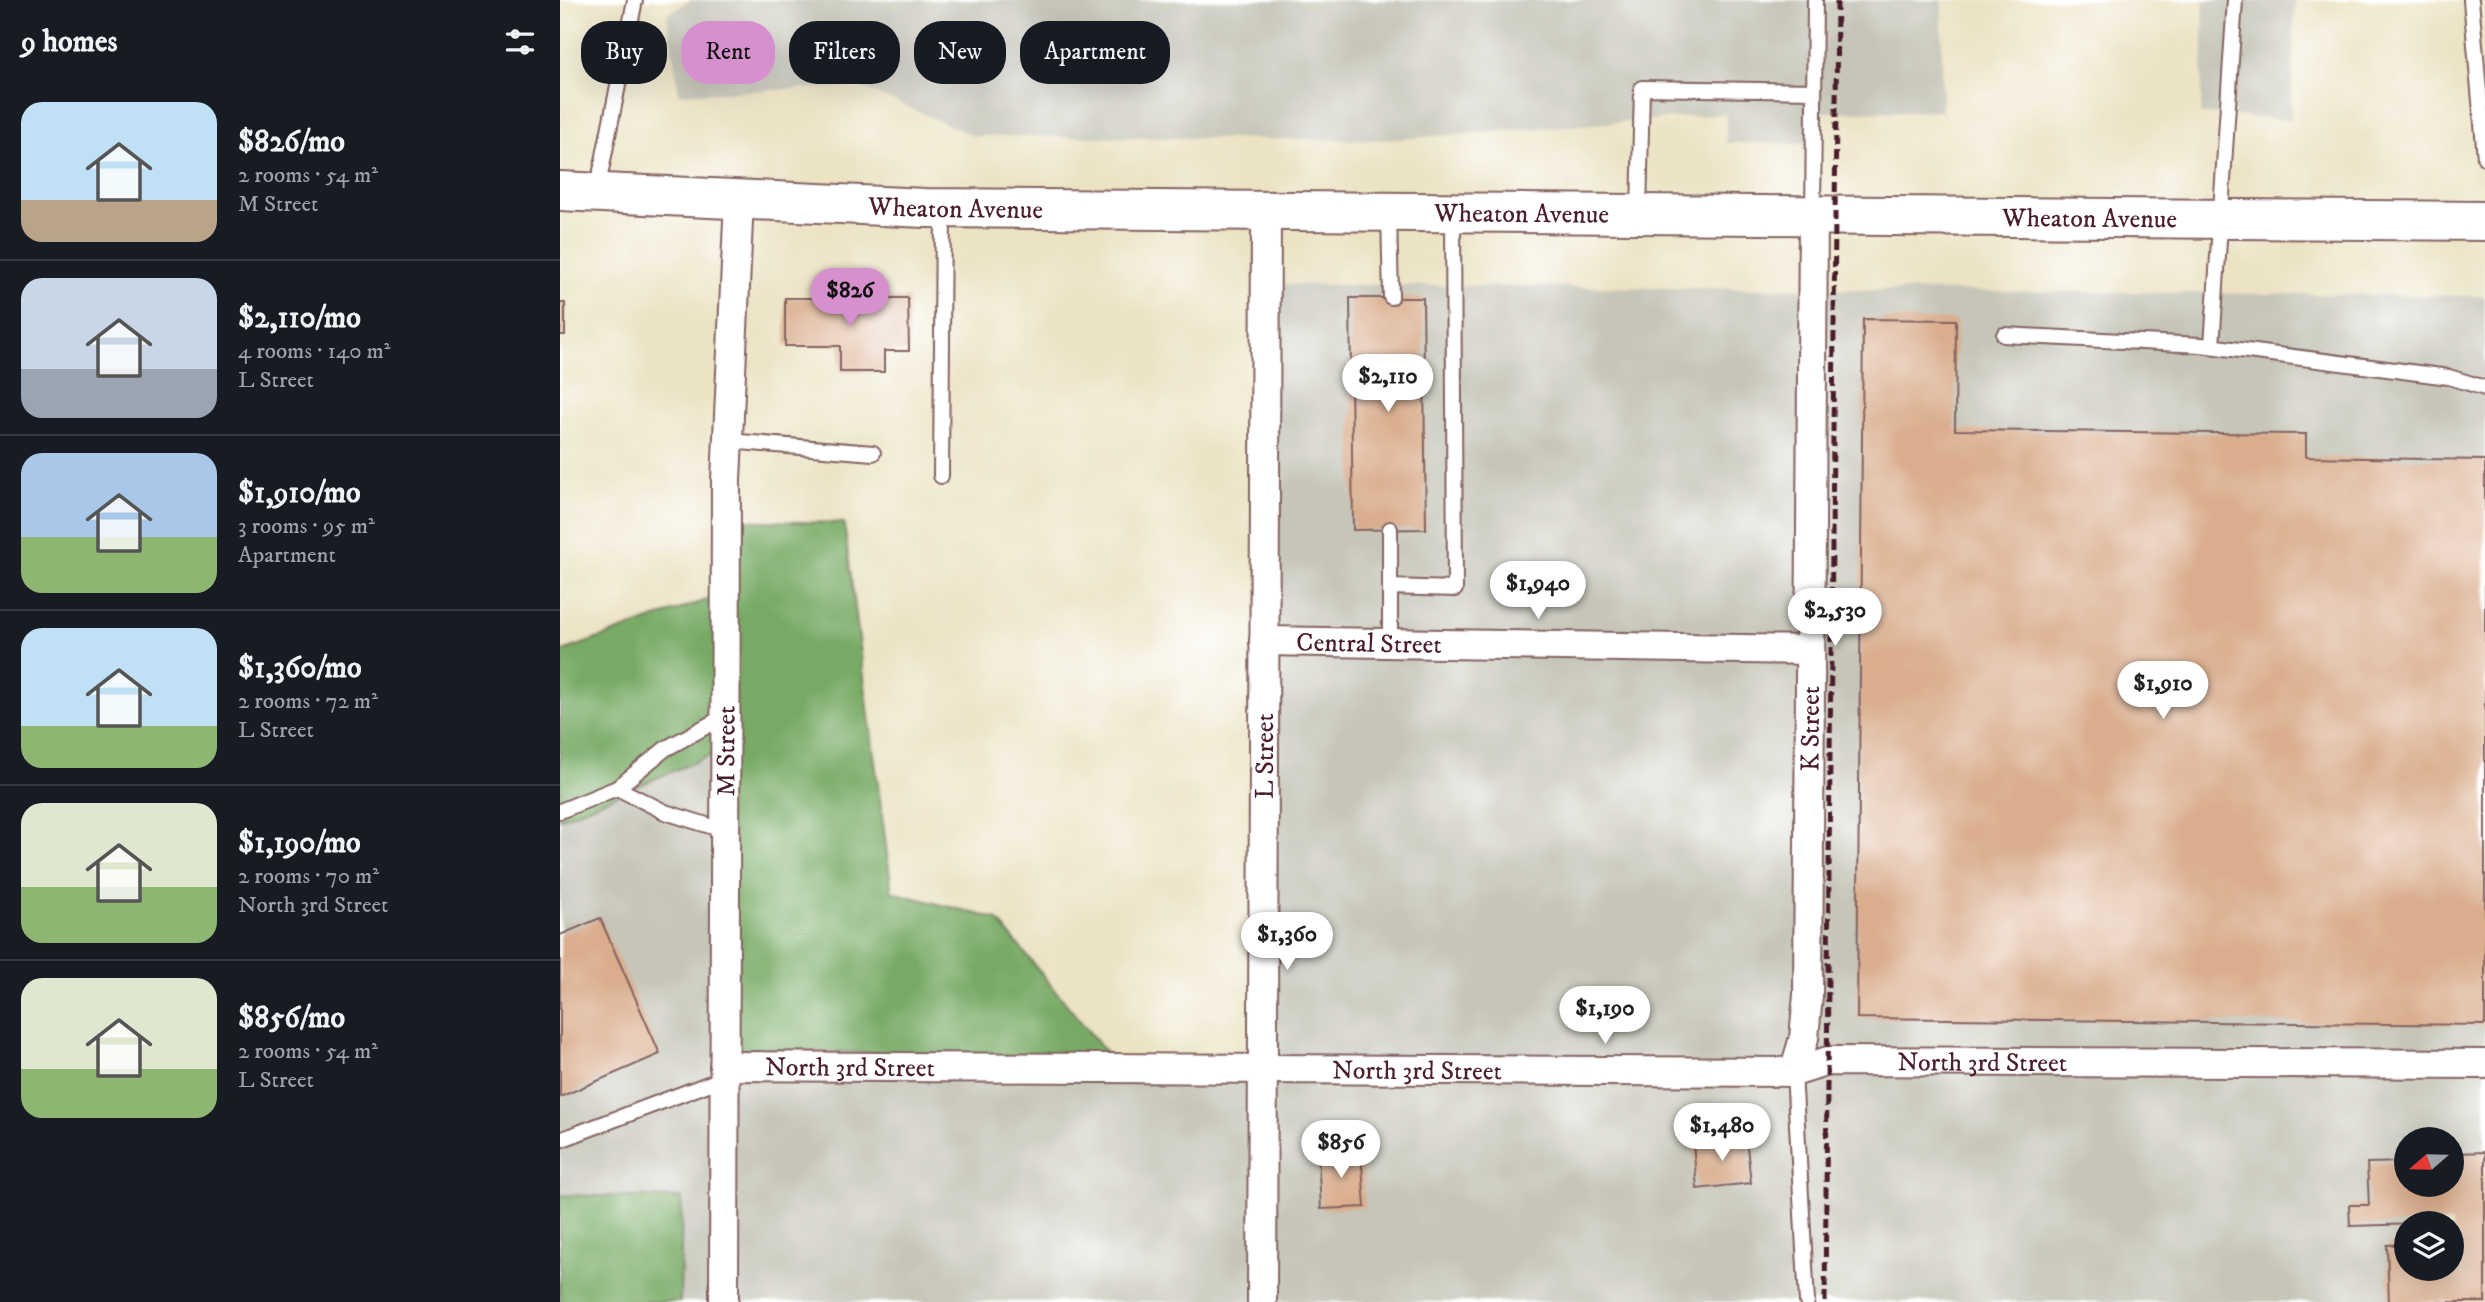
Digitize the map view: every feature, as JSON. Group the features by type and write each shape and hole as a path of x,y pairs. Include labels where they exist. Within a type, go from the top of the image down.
{"main road":[{"name":"Wheaton Avenue","path":"578,192 943,208 2485,221"}],"street":[{"name":"M Street","path":"724,1302 728,441 738,200"},
{"name":"L Street","path":"1262,1302 1266,212"},
{"name":"K Street","path":"1794,1072 1804,1038 1808,995 1813,216"},
{"name":"Central Street","path":"1264,641 1810,650"},
{"name":"North 3rd Street","path":"724,1072 1794,1072 1828,1061 2485,1064"}],"lane":[{"path":"578,192 635,0"},
{"path":"1813,216 1815,0"},
{"path":"2212,346 2235,0"},
{"path":"2471,0 2485,158"},
{"path":"1639,215 1643,88 1814,91"},
{"path":"941,476 943,208"},
{"path":"1389,212 1391,298"},
{"path":"1390,587 1455,589 1453,213"},
{"path":"2004,335 2212,346 2449,377 2485,388"},
{"path":"728,441 873,453"},
{"path":"1390,529 1390,643"},
{"path":"560,811 617,788 664,749 725,716"},
{"path":"617,788 666,812 726,831"},
{"path":"560,1139 724,1072"},
{"path":"1794,1072 1807,1302"}],"shaded area":[{"path":"691,0 1942,0 1942,111 1814,112 1813,144 1726,143 1726,114 1385,140 974,136 859,86 679,94 667,14"},
{"path":"2204,0 2295,0 2291,120 2201,114"},
{"path":"1272,284 2485,296 2485,1302 680,1302 682,1198 560,1195 560,819 724,749 722,1048 1260,1064"}],"green space":[{"path":"728,520 844,523 892,892 997,919 1112,1060 722,1048 723,750 560,819 560,652 726,593"},
{"path":"560,1195 682,1198 680,1302 560,1302"}],"building":[{"path":"785,298 908,298 909,351 884,351 884,372 840,372 840,346 785,346"},
{"path":"1350,298 1423,298 1426,529 1353,530"},
{"path":"560,303 565,303 565,335 560,335"},
{"path":"1863,319 1956,320 1955,430 2306,434 2306,457 2485,460 2485,1025 1857,1018"},
{"path":"600,918 660,1054 560,1097 560,935"},
{"path":"1746,1138 1751,1183 1697,1189 1693,1143"},
{"path":"1361,1151 1365,1207 1321,1209 1318,1153"},
{"path":"2485,1152 2485,1302 2389,1302 2387,1245 2394,1245 2394,1281 2464,1281 2464,1211 2394,1211 2394,1225 2350,1226 2349,1205 2369,1205 2367,1163 2394,1162 2394,1197 2464,1197 2464,1153"}],"railway":[{"path":"1825,1302 1837,0"}]}
